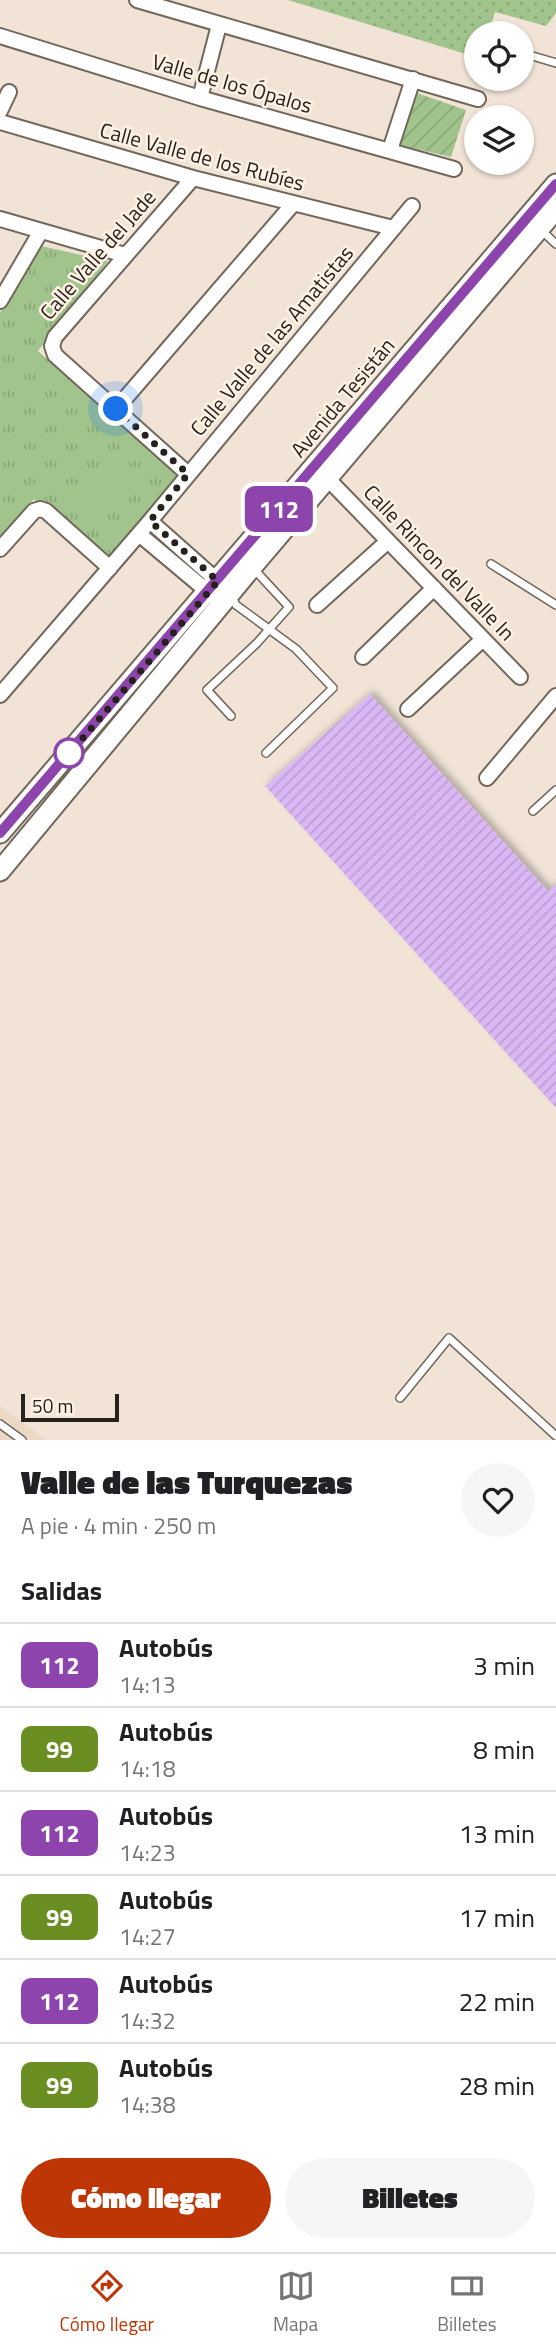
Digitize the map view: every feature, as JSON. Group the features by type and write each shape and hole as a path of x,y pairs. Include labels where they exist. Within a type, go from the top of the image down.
{"street":[{"path":"137,0 478,99"},
{"path":"200,98 219,25"},
{"name":"Valle de los Ópalos","path":"0,36 200,98 453,169"},
{"path":"390,150 413,79"},
{"path":"0,111 9,92"},
{"name":"Calle Valle de los Rubíes","path":"0,122 193,178 393,228"},
{"name":"Calle Valle del Jade","path":"188,474 55,355 52,346 55,337 193,178"},
{"name":"Avenida Tesistán","path":"0,871 7,853 27,839 556,184"},
{"path":"116,409 293,204"},
{"name":"Calle Valle de las Amatistas","path":"0,695 150,521 412,206"},
{"name":"Avenida Tesistán","path":"1,830 252,567 556,209"},
{"path":"0,219 125,255"},
{"path":"0,300 41,231"},
{"name":"Calle Rincon del Valle In","path":"327,478 520,677"},
{"path":"0,549 34,511 40,509 110,568"},
{"path":"150,521 223,595"},
{"path":"139,534 223,595"},
{"path":"317,605 388,541"},
{"path":"363,657 434,588"},
{"path":"408,709 483,639"},
{"path":"487,778 556,696"},
{"path":"1,830 27,839"}],"lane":[{"path":"534,57 556,63"},
{"path":"540,228 556,244"},
{"path":"491,564 556,605"},
{"path":"231,716 207,690 289,607 252,567"},
{"path":"223,595 296,649 333,688 266,753"},
{"path":"533,811 556,790"},
{"path":"400,1398 449,1338 556,1437"},
{"path":"0,1424 22,1440"}],"shaded area":[{"path":"0,1406 47,1440 0,1440"}],"green space":[{"path":"288,0 556,0 556,13 546,26 495,12 492,21 464,21 464,53"},
{"path":"414,92 464,109 451,157 399,145"},
{"path":"37,245 108,261 38,351 178,475 110,562 34,499 0,538 0,313"},
{"path":"109,457 133,474 94,524 69,502"}],"building":[{"path":"370,694 548,891 556,884 556,1108 265,786"}],"bus line":[{"name":"112","path":"0,833 556,184"}],"route":[{"path":"69,753 64,760 218,581 150,521 188,474 116,409"}]}
